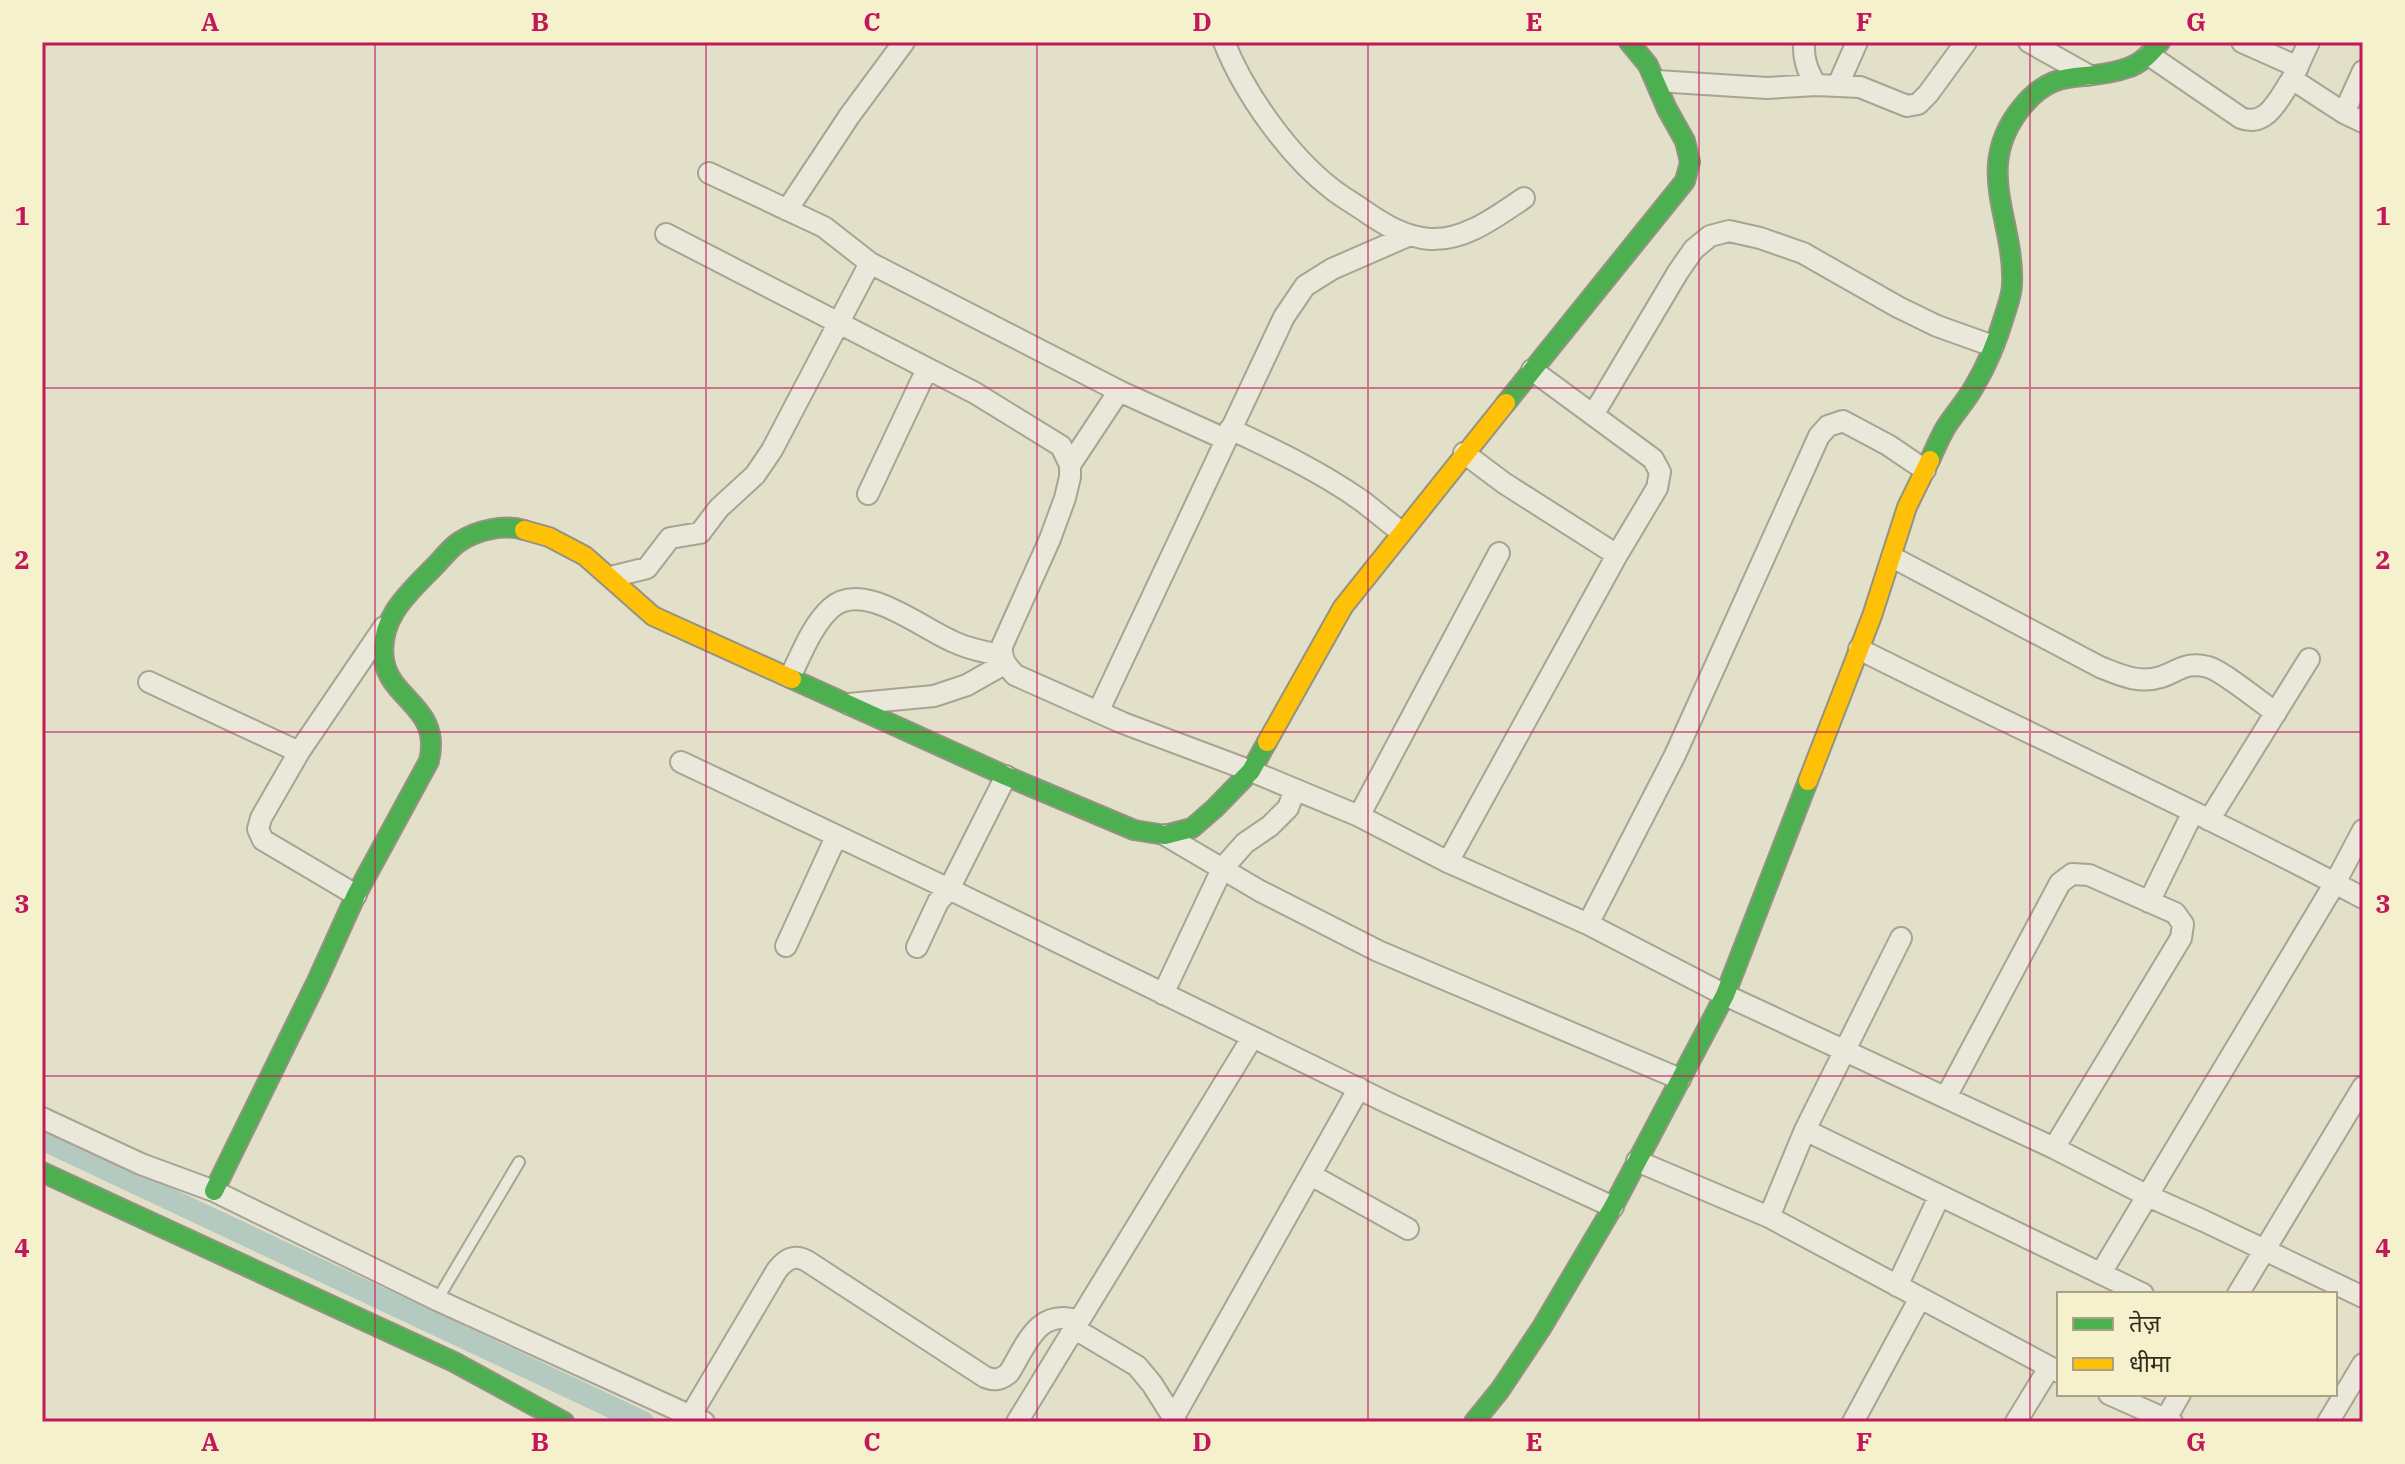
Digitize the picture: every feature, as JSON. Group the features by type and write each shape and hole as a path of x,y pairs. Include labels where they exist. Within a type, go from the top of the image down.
{"street":[{"path":"787,210 850,115 904,42"},
{"path":"1224,42 1233,65 1298,158 1331,189 1386,225 1410,235 1432,239 1451,236 1482,226 1524,198"},
{"path":"1165,835 1192,828 1251,771 1343,607 1685,181 1690,162 1684,139 1666,107 1657,81 1640,52 1629,42"},
{"path":"1804,42 1807,69 1816,85"},
{"path":"1838,85 1857,42"},
{"path":"1657,81 1767,88 1816,85 1860,87 1907,106 1918,104 1966,42"},
{"path":"2029,42 2088,75"},
{"path":"2242,42 2295,73 2354,118 2363,71"},
{"path":"1474,1422 1500,1390 1542,1327 1613,1207 1725,995 1859,649 1907,507 1945,429 1975,386 2001,328 2012,288 2012,263 1996,182 2000,150 2008,127 2042,87 2056,80 2129,68 2155,48 2241,118 2259,120 2266,116 2295,73 2309,42"},
{"path":"709,173 824,227 870,263 1119,391 1290,458 1362,501 1401,532"},
{"path":"1593,415 1694,249 1710,236 1729,231 1803,253 1898,307 1937,326 1993,346"},
{"path":"666,234 975,393 1061,446 1070,465 1065,498 1002,646 1003,660"},
{"path":"1098,712 1284,317 1305,286 1332,269 1410,235"},
{"path":"611,577 647,568 670,538 700,533 719,508 755,475 772,450 870,263"},
{"path":"868,494 927,369"},
{"path":"1448,862 1657,488 1660,472 1653,459 1532,370"},
{"path":"1070,465 1119,391"},
{"path":"1588,924 1675,755 1819,436 1828,426 1843,421 1888,445 1925,470"},
{"path":"1464,453 1504,483 1617,555"},
{"path":"356,895 263,840 258,829 261,818 299,752 406,595 459,542 483,531 513,527 549,537 585,556 653,616 1006,776 1134,830 1165,835 1260,891 1378,951 1680,1079"},
{"path":"1359,816 1499,553"},
{"path":"1892,557 2127,678 2154,678 2179,667 2193,665 2212,667 2276,713"},
{"path":"790,677 830,608 840,601 858,598 874,601 951,641 1003,660 1015,675 1098,712 1359,816 1448,862 1588,924 1725,995 2054,1148 2148,1196 2363,1297"},
{"path":"214,1191 356,895 423,772 432,748 427,724 391,680 384,663 383,643 388,621"},
{"path":"1859,649 2119,774 2363,898"},
{"path":"2149,902 2201,816 2276,713 2309,659"},
{"path":"849,704 934,696 967,685 1003,660"},
{"path":"149,682 299,752"},
{"path":"681,762 1252,1038 1613,1207"},
{"path":"917,947 1006,776"},
{"path":"1163,994 1222,869 1245,843 1270,826 1288,808 1295,790"},
{"path":"2101,1273 2335,883 2363,830"},
{"path":"786,946 836,837"},
{"path":"1946,1097 2060,883 2072,874 2089,875 2175,913 2183,924 2181,938 2054,1148"},
{"path":"1769,1217 1805,1130 1901,938"},
{"path":"1017,1422 1252,1038"},
{"path":"2239,1292 2363,1087"},
{"path":"1173,1421 1359,1088"},
{"path":"42,1118 141,1164 214,1191 437,1300 697,1419 777,1270 784,1261 793,1257 807,1261 994,1380 1002,1379 1009,1373 1038,1327 1050,1318 1061,1316 1137,1366 1152,1384 1173,1421"},
{"path":"1805,1130 2139,1292"},
{"path":"1637,1161 1769,1217 2054,1370 2016,1422"},
{"path":"42,1172 454,1362 564,1422"},
{"path":"1311,1175 1408,1229"},
{"path":"1897,1286 1939,1197"},
{"path":"1853,1422 1920,1298"},
{"path":"2328,1422 2348,1396 2363,1364"},
{"path":"2113,1396 2167,1421 2179,1396"}],"lane":[{"path":"437,1300 519,1162"}],"waterway":[{"path":"42,1139 643,1422"}],"traffic: fast":[{"path":"1506,403 1685,181 1690,162 1685,141 1648,65 1629,42"},
{"path":"1930,460 1946,427 1983,370 2011,295 2011,260 1998,173 2000,151 2007,129 2022,107 2047,85 2071,77 2111,73 2132,66 2160,42"},
{"path":"214,1191 356,895 429,761 431,743 428,728 422,716 395,685 384,660 385,632 390,620 414,588 459,542 491,529 524,530"},
{"path":"792,679 1134,830 1165,835 1192,828 1215,808 1251,771 1267,742"},
{"path":"1474,1422 1500,1390 1542,1327 1613,1207 1725,995 1808,781"},
{"path":"42,1172 454,1362 564,1422"}],"traffic: slow":[{"path":"1267,742 1343,607 1506,403"},
{"path":"1808,781 1872,616 1907,507 1930,460"},
{"path":"524,530 549,537 585,556 653,616 792,679"}]}
